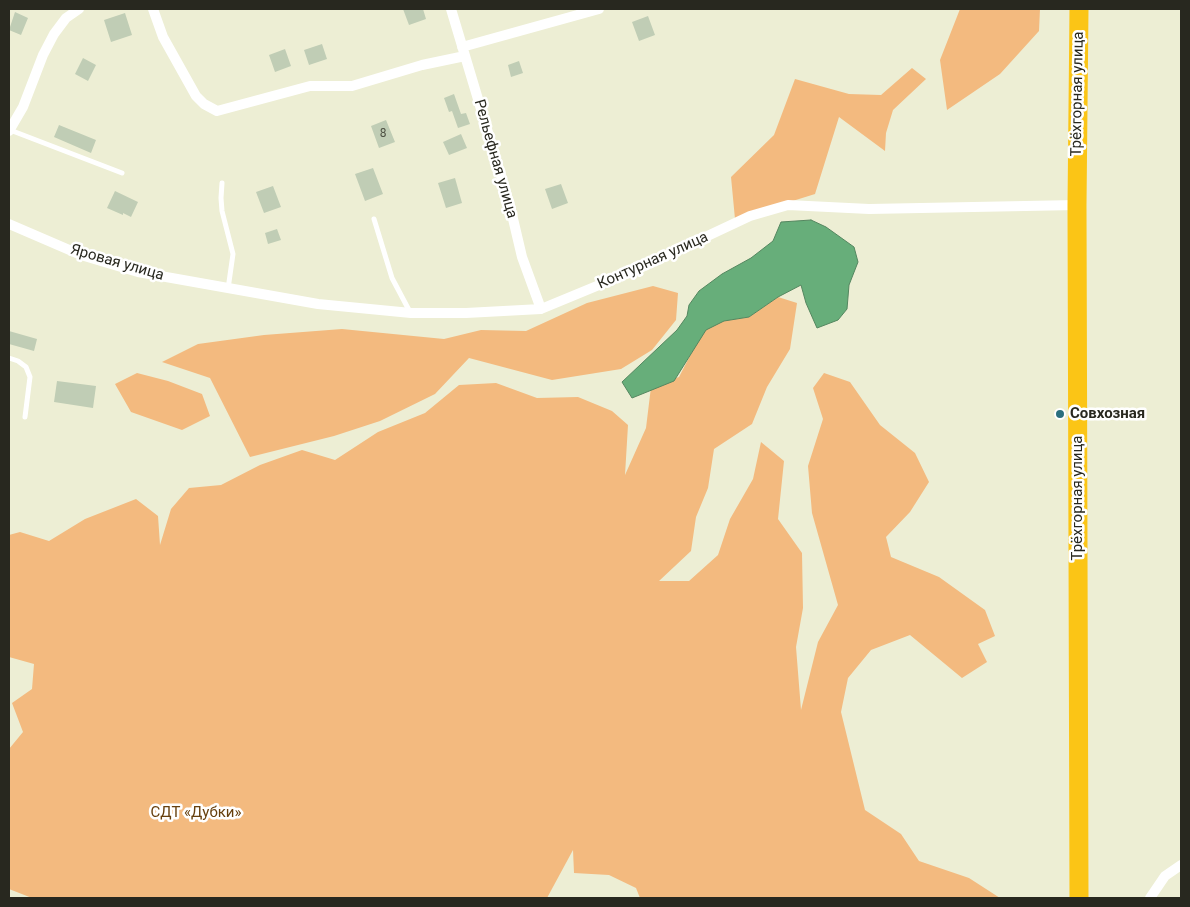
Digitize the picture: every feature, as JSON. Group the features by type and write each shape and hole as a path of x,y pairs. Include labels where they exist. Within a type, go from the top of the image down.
{"highway":[{"name":"Трёхгорная улица","path":"1079,9 1077,205 1079,898"}],"street":[{"path":"9,130 24,107 43,55 54,34 66,18 79,9"},
{"path":"153,9 163,37 196,96 204,104 218,111 310,86 352,86 600,9"},
{"name":"Рельефная улица","path":"450,9 510,206 522,257 541,309"},
{"name":"Контурная улица","path":"228,290 318,304 411,313 466,313 541,309 633,271 750,216 788,205 869,209 1077,205"},
{"name":"Яровая улица","path":"9,224 81,254 138,272 228,290"},
{"path":"1150,898 1165,876 1181,865"}],"lane":[{"path":"9,130 122,173"},
{"path":"222,183 222,211 233,254 228,290"},
{"path":"374,219 392,278 411,313"},
{"path":"9,358 18,361 26,367 30,377 26,417"}],"green space":[{"path":"960,9 1040,9 1039,31 1000,74 947,110 940,60"},
{"path":"912,68 926,79 893,110 886,133 885,151 839,117 815,194 735,219 731,177 774,135 795,79 849,94 881,95"},
{"path":"653,286 678,293 676,320 652,350 621,369 552,380 469,358 435,394 380,421 334,436 250,457 210,378 162,362 198,344 264,335 342,329 444,339 481,330 526,331 587,303"},
{"name":"СДТ «Дубки»","path":"778,297 797,303 790,349 767,387 752,424 714,449 708,488 696,517 691,551 659,581 689,581 718,555 730,519 753,479 761,442 784,461 778,519 802,553 803,608 796,647 801,710 818,642 838,605 812,513 808,466 823,419 813,388 824,373 850,382 880,425 915,453 929,482 910,512 886,537 891,557 939,577 985,610 995,636 978,644 987,662 962,678 910,635 871,650 848,678 841,712 865,810 901,834 919,861 969,878 1000,898 640,898 636,888 609,875 574,873 573,850 547,898 32,898 9,889 9,749 23,732 12,703 32,689 34,664 9,657 9,535 20,532 49,541 85,519 136,499 158,516 160,545 171,509 189,488 221,485 260,465 302,450 335,460 378,432 425,413 459,385 496,383 537,398 578,397 612,411 628,425 625,475 646,428 651,387 679,377 707,323 749,317"},
{"path":"137,373 168,381 202,394 210,416 182,430 131,412 115,384"}],"shaded area":[{"path":"811,220 826,227 854,247 858,262 849,285 847,309 838,320 817,328 806,303 801,285 778,297 749,317 724,321 706,330 674,381 632,398 622,382 677,330 687,316 689,305 699,291 722,274 751,258 773,241 781,222"}],"building":[{"path":"403,9 423,9 426,19 409,25"},
{"path":"15,12 28,18 21,35 9,30"},
{"path":"125,13 132,35 111,42 104,20"},
{"path":"648,16 655,35 639,41 632,22"},
{"path":"322,44 327,59 309,65 304,50"},
{"path":"285,49 291,66 275,72 269,55"},
{"path":"83,58 96,65 88,81 75,74"},
{"path":"519,61 523,73 511,77 508,65"},
{"path":"454,94 461,114 466,113 470,124 458,128 452,111 449,112 444,98"},
{"path":"386,120 395,142 379,148 371,126"},
{"path":"59,125 96,140 91,153 54,137"},
{"path":"461,134 467,148 449,155 443,142"},
{"path":"373,168 383,194 365,201 355,174"},
{"path":"455,178 462,203 446,208 438,183"},
{"path":"561,184 568,203 552,209 545,189"},
{"path":"273,186 281,207 264,213 256,192"},
{"path":"115,191 138,202 131,217 107,208"},
{"path":"277,229 281,240 268,244 265,233"},
{"path":"9,331 37,339 34,351 9,344"},
{"path":"57,381 96,386 93,408 54,402"}],"place":[{"name":"Совхозная","path":"1060,414"}]}
